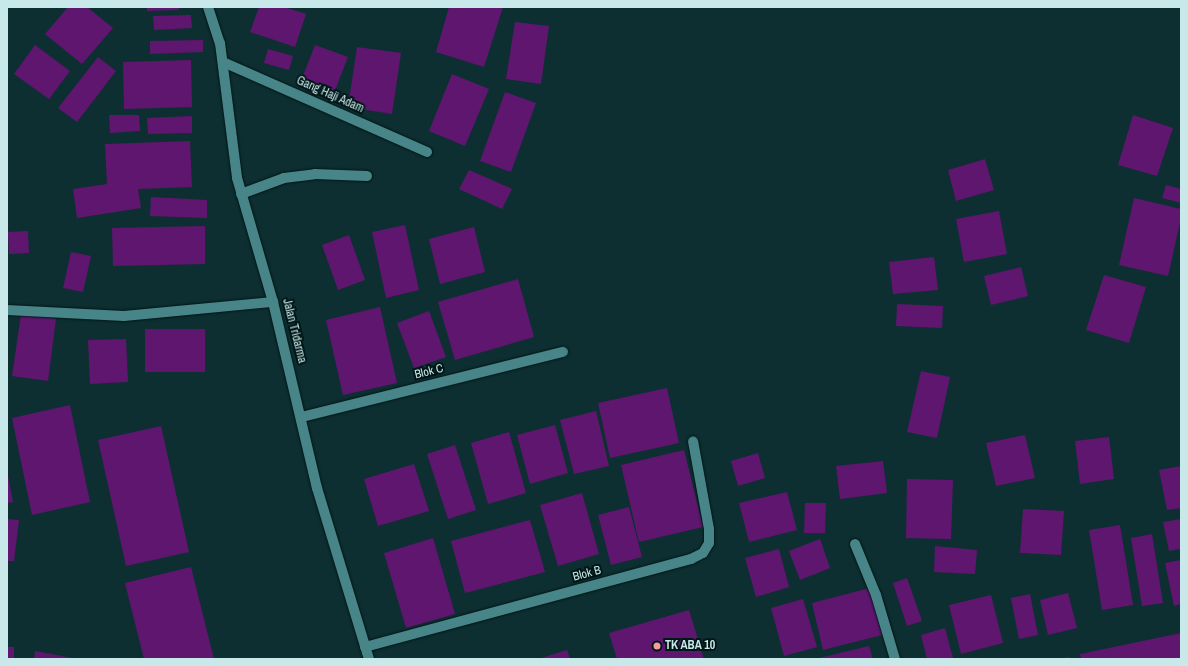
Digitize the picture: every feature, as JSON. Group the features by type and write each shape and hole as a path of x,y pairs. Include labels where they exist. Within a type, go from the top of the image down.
{"street":[{"name":"Jalan Tridarma","path":"208,7 220,43 237,178 273,302 302,417 317,488 369,659"},
{"name":"Gang Haji Adam","path":"223,62 427,152"},
{"path":"241,194 284,178 315,174 367,176"},
{"path":"7,310 124,316 273,302"},
{"name":"Blok C","path":"302,417 563,352"},
{"name":"Blok B","path":"365,647 691,559 703,553 709,543 709,529 693,441"},
{"path":"855,544 876,594 895,659"}],"building":[{"path":"68,7 87,7 113,28 82,64 45,34"},
{"path":"147,7 179,7 179,10 147,11"},
{"path":"259,7 284,7 306,14 295,47 250,32"},
{"path":"449,7 503,7 484,67 436,52"},
{"path":"191,15 192,28 154,30 153,16"},
{"path":"515,22 549,26 541,84 506,79"},
{"path":"203,40 203,52 150,54 150,41"},
{"path":"35,45 70,71 49,99 14,74"},
{"path":"315,45 348,57 334,93 301,81"},
{"path":"357,47 401,53 392,114 348,107"},
{"path":"268,49 293,56 289,70 264,63"},
{"path":"98,57 116,71 77,122 58,108"},
{"path":"191,60 192,107 124,109 123,62"},
{"path":"452,74 489,89 465,146 429,131"},
{"path":"505,92 536,103 511,172 480,161"},
{"path":"109,115 139,115 140,131 110,133"},
{"path":"1133,115 1173,128 1157,176 1118,165"},
{"path":"192,116 192,133 148,134 147,118"},
{"path":"190,141 192,187 138,189 141,208 77,218 73,189 107,184 105,144"},
{"path":"985,159 994,190 956,201 948,170"},
{"path":"469,170 512,189 502,209 459,189"},
{"path":"1166,185 1181,189 1181,203 1162,198"},
{"path":"151,197 207,200 207,218 150,216"},
{"path":"1134,198 1181,209 1181,218 1168,276 1119,265"},
{"path":"999,211 1007,254 964,262 956,219"},
{"path":"405,225 419,290 386,298 372,232"},
{"path":"205,226 205,264 113,266 112,228"},
{"path":"474,227 485,272 440,284 429,239"},
{"path":"28,231 29,253 9,254 8,232"},
{"path":"349,235 365,280 338,290 322,245"},
{"path":"71,252 91,256 83,292 63,288"},
{"path":"934,257 938,290 893,294 889,262"},
{"path":"1021,267 1028,296 991,305 984,276"},
{"path":"1104,275 1146,287 1129,343 1086,330"},
{"path":"518,279 534,337 455,360 438,302"},
{"path":"897,304 943,306 942,328 896,326"},
{"path":"380,307 397,383 343,395 326,320"},
{"path":"429,311 446,357 414,368 397,323"},
{"path":"21,314 56,319 48,381 12,376"},
{"path":"145,329 205,329 205,372 145,372"},
{"path":"126,339 128,382 90,384 88,340"},
{"path":"921,371 950,377 937,438 907,432"},
{"path":"667,388 679,443 610,458 598,403"},
{"path":"70,405 90,502 32,515 12,418"},
{"path":"596,411 609,466 574,474 560,420"},
{"path":"555,425 568,473 530,484 517,435"},
{"path":"161,426 189,552 126,566 98,440"},
{"path":"509,432 526,493 488,504 471,443"},
{"path":"1025,435 1035,478 996,486 986,443"},
{"path":"1109,437 1114,479 1080,484 1075,441"},
{"path":"455,445 476,510 448,519 427,454"},
{"path":"684,450 703,527 639,542 621,465"},
{"path":"758,453 765,478 738,486 731,461"},
{"path":"883,461 887,493 840,499 836,466"},
{"path":"414,464 429,511 378,526 364,479"},
{"path":"1181,466 1181,508 1167,510 1159,470"},
{"path":"7,470 13,502 7,503"},
{"path":"907,479 953,480 951,539 906,538"},
{"path":"787,492 797,530 749,542 739,503"},
{"path":"582,493 599,554 558,566 540,505"},
{"path":"805,503 826,503 825,533 804,533"},
{"path":"629,507 642,557 611,565 598,515"},
{"path":"1023,509 1064,511 1061,555 1020,553"},
{"path":"7,519 19,520 14,561 7,561"},
{"path":"1181,519 1181,549 1169,551 1163,522"},
{"path":"530,520 545,572 465,593 451,541"},
{"path":"1120,525 1133,605 1102,610 1089,530"},
{"path":"1152,534 1163,603 1142,606 1131,538"},
{"path":"433,538 455,614 406,628 384,553"},
{"path":"820,539 830,568 800,580 789,551"},
{"path":"935,546 977,550 975,574 934,572"},
{"path":"779,549 789,587 756,597 745,558"},
{"path":"1181,560 1181,604 1174,606 1165,563"},
{"path":"191,567 214,659 144,659 125,583"},
{"path":"907,578 922,621 907,626 893,583"},
{"path":"870,588 882,635 823,650 812,603"},
{"path":"1068,593 1077,628 1048,635 1040,600"},
{"path":"1030,594 1038,635 1019,639 1011,598"},
{"path":"991,595 1003,643 961,654 949,605"},
{"path":"803,599 817,647 784,656 771,608"},
{"name":"TK ABA 10","path":"689,610 704,659 617,659 609,633"},
{"path":"945,628 953,658 927,659 921,635"},
{"path":"1181,633 1181,659 1081,659 1080,654"},
{"path":"869,646 873,659 819,659 819,658"},
{"path":"7,647 14,647 14,659 7,659"},
{"path":"567,650 570,659 538,659"},
{"path":"35,651 73,658 73,659 34,659"},
{"path":"1070,657 1070,659 1060,659 1060,658"}],"place":[{"name":"TK ABA 10","path":"657,646"}]}
